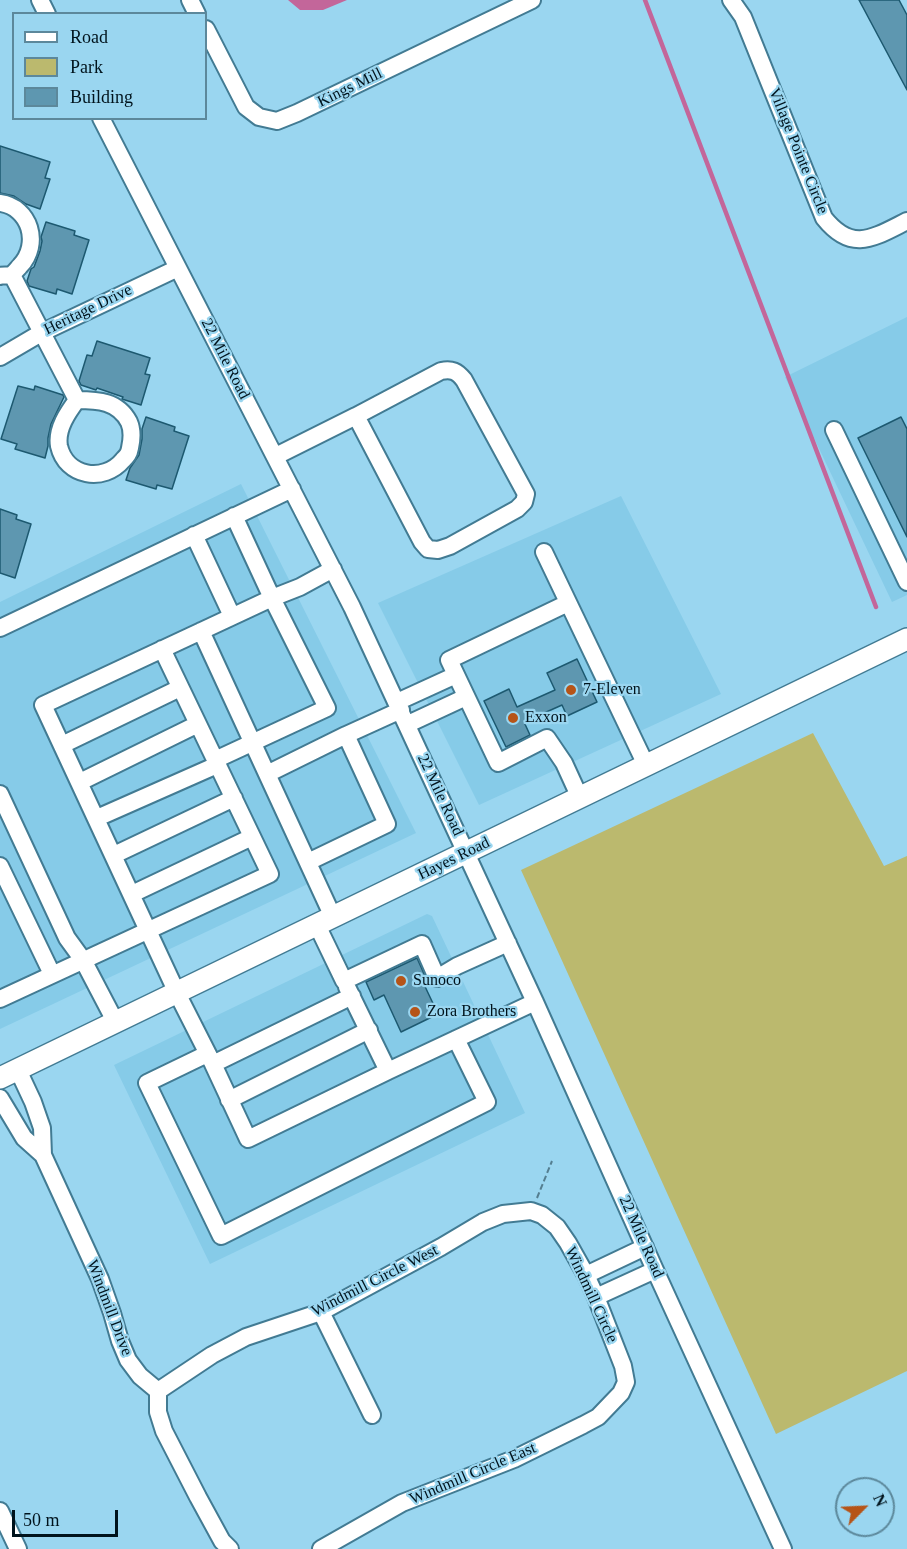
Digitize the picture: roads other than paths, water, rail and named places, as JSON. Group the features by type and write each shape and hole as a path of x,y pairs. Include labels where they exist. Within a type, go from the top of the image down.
{"main road":[{"name":"Hayes Road","path":"9,1074 907,639"}],"street":[{"name":"Kings Mill","path":"207,31 246,107 259,117 278,121 532,0"},
{"name":"Village Pointe Circle","path":"730,0 743,17 817,204 828,223 842,235 852,239 865,239 907,221"},
{"name":"22 Mile Road","path":"102,120 276,456 402,712 536,1002 655,1270 783,1549"},
{"path":"0,203 8,204 20,212 32,236 31,248 23,263 6,275 77,400"},
{"name":"Heritage Drive","path":"0,357 41,333 178,268"},
{"path":"276,456 441,371 449,369 458,373 464,380 526,494 524,502 517,509 450,546 438,550 428,549 422,542 356,416"},
{"path":"77,400 110,403 121,411 130,423 133,437 129,454 117,468 101,474 84,473 71,466 64,457 59,444 61,427 77,400"},
{"path":"834,430 907,582"},
{"path":"0,628 292,489"},
{"path":"97,818 327,708 234,516"},
{"path":"194,536 232,616"},
{"path":"544,552 646,765"},
{"path":"333,569 300,587 232,616 43,705 177,993 248,1140 536,1002"},
{"path":"568,603 449,660 498,763 547,738 564,763 580,798"},
{"path":"201,631 308,862 344,981 388,1071"},
{"path":"0,999 270,874 162,649"},
{"path":"402,712 456,675"},
{"path":"62,745 180,688"},
{"path":"267,774 346,735 402,712 466,697"},
{"path":"80,782 198,724"},
{"path":"308,862 387,824 346,735"},
{"path":"0,794 68,938 83,960 116,1023"},
{"path":"114,855 234,798"},
{"path":"132,894 252,837"},
{"path":"0,866 52,974"},
{"path":"344,981 422,944 437,978 457,966 508,943"},
{"path":"352,996 210,1059 147,1083 221,1236 487,1102 456,1039"},
{"path":"229,1100 369,1030"},
{"name":"Windmill Drive","path":"9,1074 33,1102 42,1128 44,1155 100,1279 128,1360 140,1376 158,1391"},
{"name":"Windmill Drive","path":"0,1098 24,1138 44,1155"},
{"name":"Windmill Circle West","path":"158,1391 212,1355 246,1337 321,1312 483,1222 503,1214 531,1211"},
{"name":"Windmill Circle","path":"531,1211 542,1215 557,1227 586,1275 623,1366 626,1382 621,1393"},
{"path":"586,1275 645,1247"},
{"path":"596,1297 655,1270"},
{"path":"321,1312 372,1415"},
{"path":"158,1391 158,1412 164,1431 222,1541 230,1549"},
{"name":"Windmill Circle East","path":"321,1549 402,1503 514,1459 583,1425 598,1417 621,1393"},
{"path":"0,1511 18,1549"}],"waterway":[{"path":"645,0 876,607"}],"place":[{"name":"7-Eleven","path":"571,690"},
{"name":"Exxon","path":"513,718"},
{"name":"Sunoco","path":"401,981"},
{"name":"Zora Brothers","path":"415,1012"}]}
